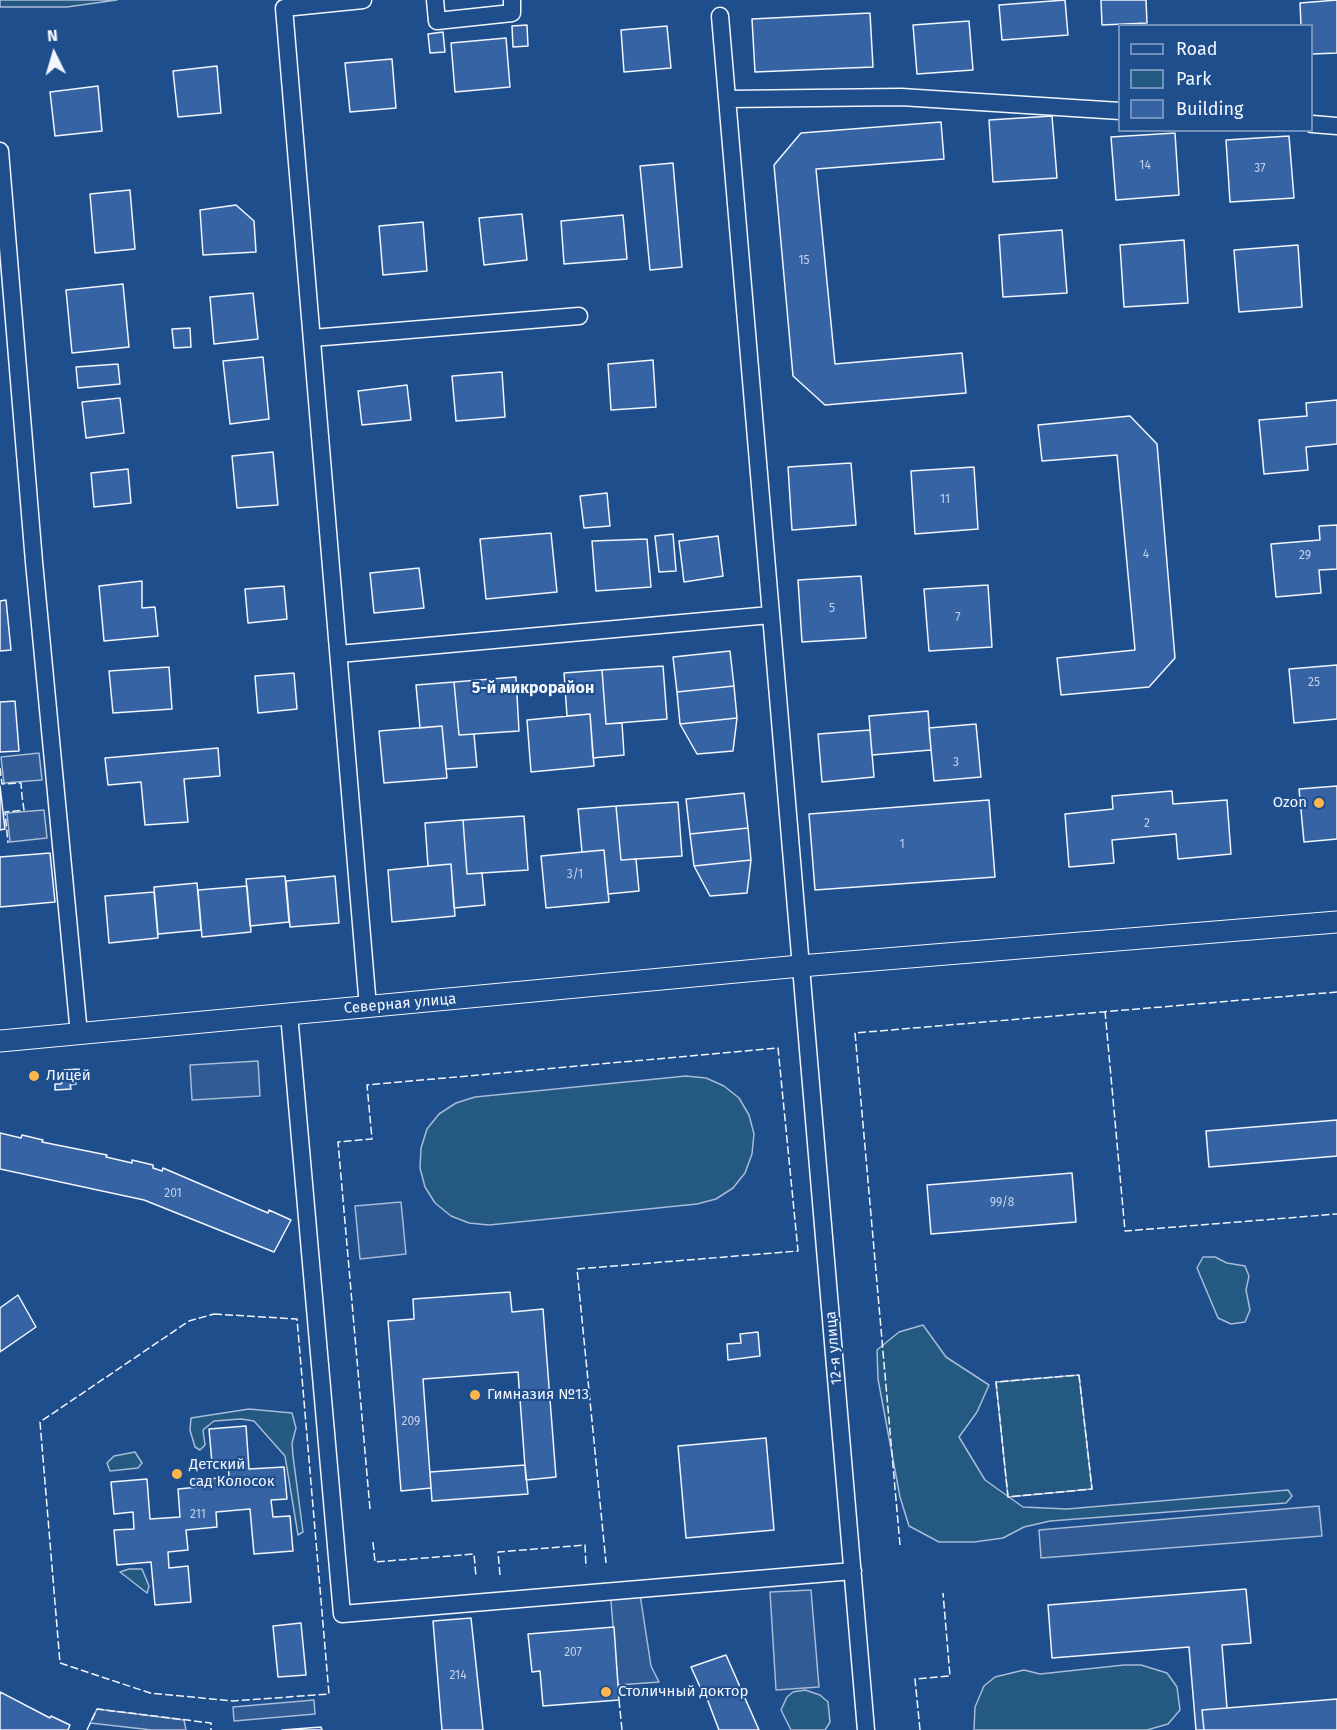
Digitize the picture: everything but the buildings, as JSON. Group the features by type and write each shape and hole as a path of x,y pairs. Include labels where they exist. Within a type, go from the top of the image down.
{"street":[{"path":"363,0 284,8 368,1007"},
{"path":"435,0 437,21 512,13 512,0"},
{"name":"12-я улица","path":"720,16 866,1730"},
{"path":"727,99 901,97 1118,111"},
{"path":"1313,124 1337,126"},
{"path":"0,151 34,562 79,1034"},
{"path":"312,339 579,316"},
{"path":"339,654 771,615"},
{"name":"Северная улица","path":"0,1041 800,966 1337,922"},
{"path":"289,1014 342,1614 853,1571"}],"green space":[{"path":"0,0 117,0 67,7 0,7"},
{"path":"686,1076 706,1078 724,1086 739,1098 749,1115 754,1134 752,1154 745,1173 733,1188 716,1199 697,1204 489,1225 469,1223 451,1216 435,1203 425,1187 420,1168 421,1148 427,1129 439,1114 456,1103 475,1097"},
{"path":"1203,1257 1215,1257 1227,1263 1245,1266 1249,1276 1246,1290 1250,1310 1245,1322 1231,1324 1218,1318 1197,1268"},
{"path":"923,1325 946,1357 989,1385 977,1412 959,1437 985,1480 1023,1507 1067,1509 1288,1490 1292,1496 1286,1503 1050,1521 1024,1527 1003,1538 974,1542 939,1542 909,1526 900,1497 878,1379 877,1350 899,1332"},
{"path":"1079,1375 1092,1489 1008,1497 996,1382"},
{"path":"249,1409 292,1413 296,1428 292,1443 293,1456 303,1532 298,1535 285,1456 254,1421 241,1419 214,1421 203,1430 205,1445 200,1450 195,1447 190,1430 191,1418"},
{"path":"135,1452 142,1463 138,1468 110,1471 107,1463 114,1456"},
{"path":"142,1569 149,1586 147,1593 120,1572"},
{"path":"1141,1665 1167,1673 1177,1687 1180,1710 1168,1724 1147,1730 974,1730 975,1707 984,1686 995,1677 1024,1670 1040,1674"},
{"path":"805,1690 820,1695 828,1702 830,1722 825,1730 791,1730 781,1710 787,1697 793,1692"}],"shaded area":[{"path":"39,753 42,780 4,783 1,757"},
{"path":"44,810 47,838 10,842 7,813"},
{"path":"258,1061 260,1096 192,1100 190,1065"},
{"path":"401,1202 406,1254 360,1259 355,1206"},
{"path":"1319,1506 1322,1536 1041,1558 1039,1530"},
{"path":"639,1588 651,1666 659,1682 618,1685 610,1590"},
{"path":"811,1590 819,1687 776,1690 770,1592"},
{"path":"314,1700 315,1714 234,1721 233,1707"},
{"path":"97,1709 184,1720 186,1730 152,1730 90,1723"}],"fence":[{"path":"0,768 2,784 21,783 24,810 5,812 8,843"},
{"path":"900,1545 855,1033 1337,992"},
{"path":"1105,1011 1125,1231 1337,1214"},
{"path":"370,1509 338,1142 372,1139 367,1085 778,1048 798,1251 577,1269 606,1563"},
{"path":"214,1314 297,1319 329,1694 233,1701 150,1693 60,1663 40,1422 189,1321 214,1314"},
{"path":"1079,1375 1092,1489 1008,1497 996,1382 1079,1375"},
{"path":"373,1542 375,1562 474,1554 476,1577"},
{"path":"500,1575 498,1552 585,1545 586,1567"},
{"path":"920,1730 915,1679 950,1676 943,1593"},
{"path":"619,1700 622,1730"},
{"path":"87,1730 97,1709 211,1723 211,1730"}],"place":[{"name":"Ozon","path":"1319,803"},
{"name":"Лицей","path":"34,1076"},
{"name":"Гимназия №13","path":"475,1395"},
{"name":"Детский сад Колосок","path":"177,1474"},
{"name":"Столичный доктор","path":"606,1692"}],"district":[{"name":"5-й микрорайон","path":"533,689"}]}
